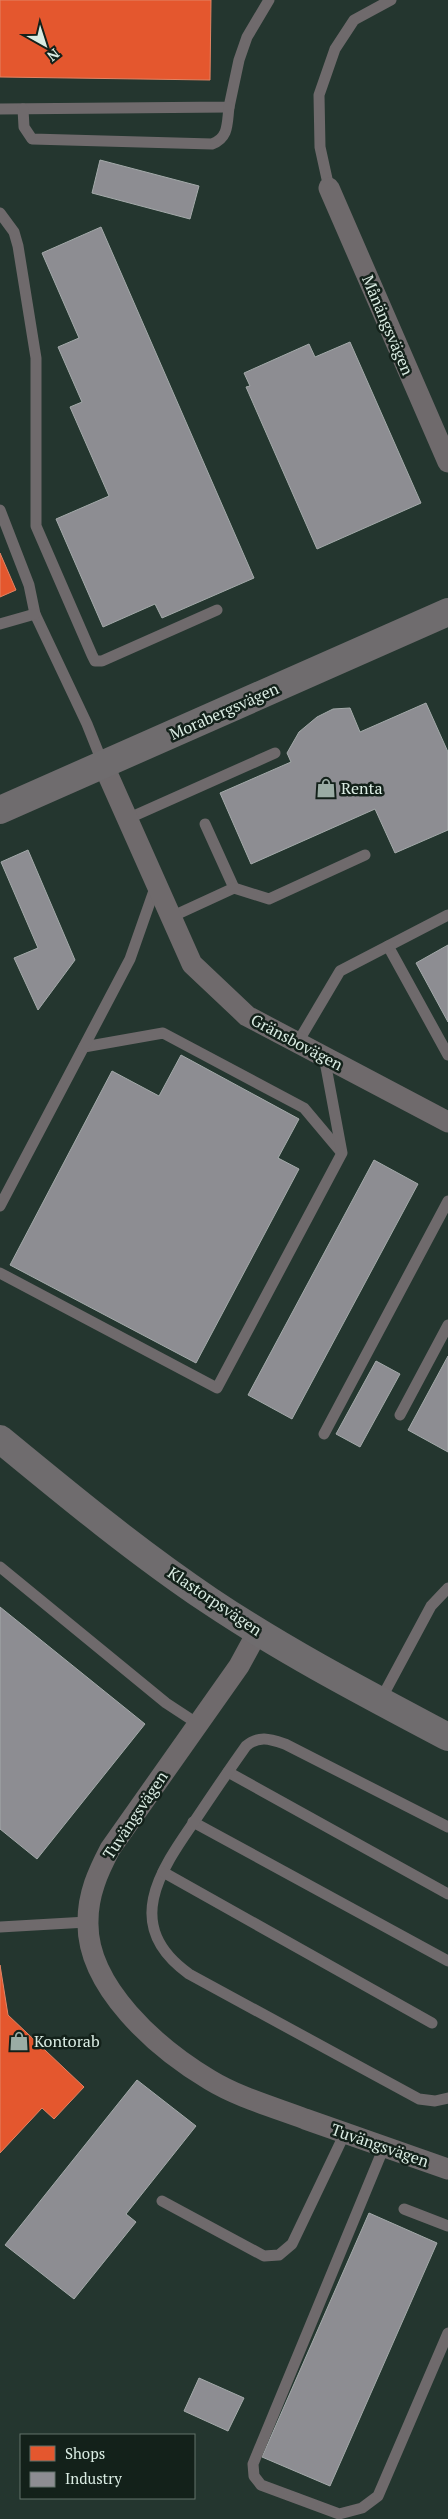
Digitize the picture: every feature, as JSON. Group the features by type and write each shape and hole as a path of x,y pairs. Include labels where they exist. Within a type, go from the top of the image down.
{"street":[{"name":"Månängsvägen","path":"329,188 448,462"},
{"name":"Morabergsvägen","path":"0,810 448,612"},
{"name":"Gränsbovägen","path":"103,764 192,964 247,1016 448,1122"},
{"name":"Klastorpsvägen","path":"0,1438 91,1513 210,1601 328,1673 448,1737"},
{"name":"Tuvängsvägen","path":"258,1631 239,1666 110,1849 99,1870 90,1895 87,1922 92,1951 101,1974 116,1999 167,2050 211,2081 263,2104 448,2169"}],"lane":[{"path":"23,109 24,127 32,138 212,144 221,141 225,134 239,60 247,37 269,0"},
{"path":"329,188 320,147 319,95 335,49 354,20 391,0"},
{"path":"0,109 229,107"},
{"path":"0,213 14,232 18,246 36,358 36,526 95,661 102,661 217,610"},
{"path":"0,510 29,584 35,614 87,724 103,764"},
{"path":"0,624 35,614"},
{"path":"127,819 275,754"},
{"path":"205,824 234,888"},
{"path":"171,917 234,888 269,899 365,855"},
{"path":"0,1206 130,959 156,884"},
{"path":"298,1042 340,971 448,915"},
{"path":"388,946 448,1055"},
{"path":"84,1046 163,1033 304,1108 342,1153"},
{"path":"0,1273 217,1388 342,1153 324,1056"},
{"path":"324,1434 448,1201"},
{"path":"400,1415 448,1325"},
{"path":"0,1567 166,1703 198,1724"},
{"path":"380,1701 431,1606 448,1588"},
{"path":"448,1827 285,1744 266,1738 252,1741 246,1746 166,1861 153,1896 152,1918 154,1934 162,1950 173,1963 188,1974 419,2099 435,2101 448,2098"},
{"path":"228,1772 448,1894"},
{"path":"193,1822 448,1960"},
{"path":"163,1872 432,2023"},
{"path":"0,1927 87,1922"},
{"path":"162,2201 264,2256 279,2255 292,2244 345,2133"},
{"path":"384,2146 253,2464 254,2476 261,2485 338,2514 362,2508 378,2496 448,2333"},
{"path":"404,2209 448,2226"}],"building: Shops":[{"path":"0,0 211,0 210,80 0,77"},
{"path":"0,553 16,590 0,597"},
{"path":"0,1965 8,2015 84,2087 54,2119 42,2108 0,2153"}],"building: Industry":[{"path":"100,160 199,186 190,219 92,193"},
{"path":"101,227 254,578 162,618 155,604 103,627 56,519 109,496 70,407 82,402 58,347 79,338 42,253"},
{"path":"350,342 421,503 317,549 246,387 250,386 244,373 309,344 315,357"},
{"path":"426,703 448,752 448,830 395,853 375,809 251,864 220,793 291,762 287,753 299,732 317,717 333,709 350,708 360,732"},
{"path":"28,850 75,960 38,1010 14,958 38,948 1,862"},
{"path":"448,945 448,1022 416,963"},
{"path":"181,1055 299,1119 278,1158 299,1169 196,1363 10,1265 112,1071 159,1096"},
{"path":"374,1160 418,1184 292,1419 248,1395"},
{"path":"448,1356 448,1452 408,1430"},
{"path":"376,1361 400,1374 360,1447 336,1434"},
{"path":"0,1607 145,1724 37,1859 0,1829"},
{"path":"137,2080 196,2126 126,2214 136,2222 74,2299 5,2245"},
{"path":"369,2213 437,2243 330,2486 262,2457"},
{"path":"199,2378 244,2398 228,2431 184,2411"}],"place":[{"name":"Renta","path":"326,788"},
{"name":"Kontorab","path":"19,2041"}]}
